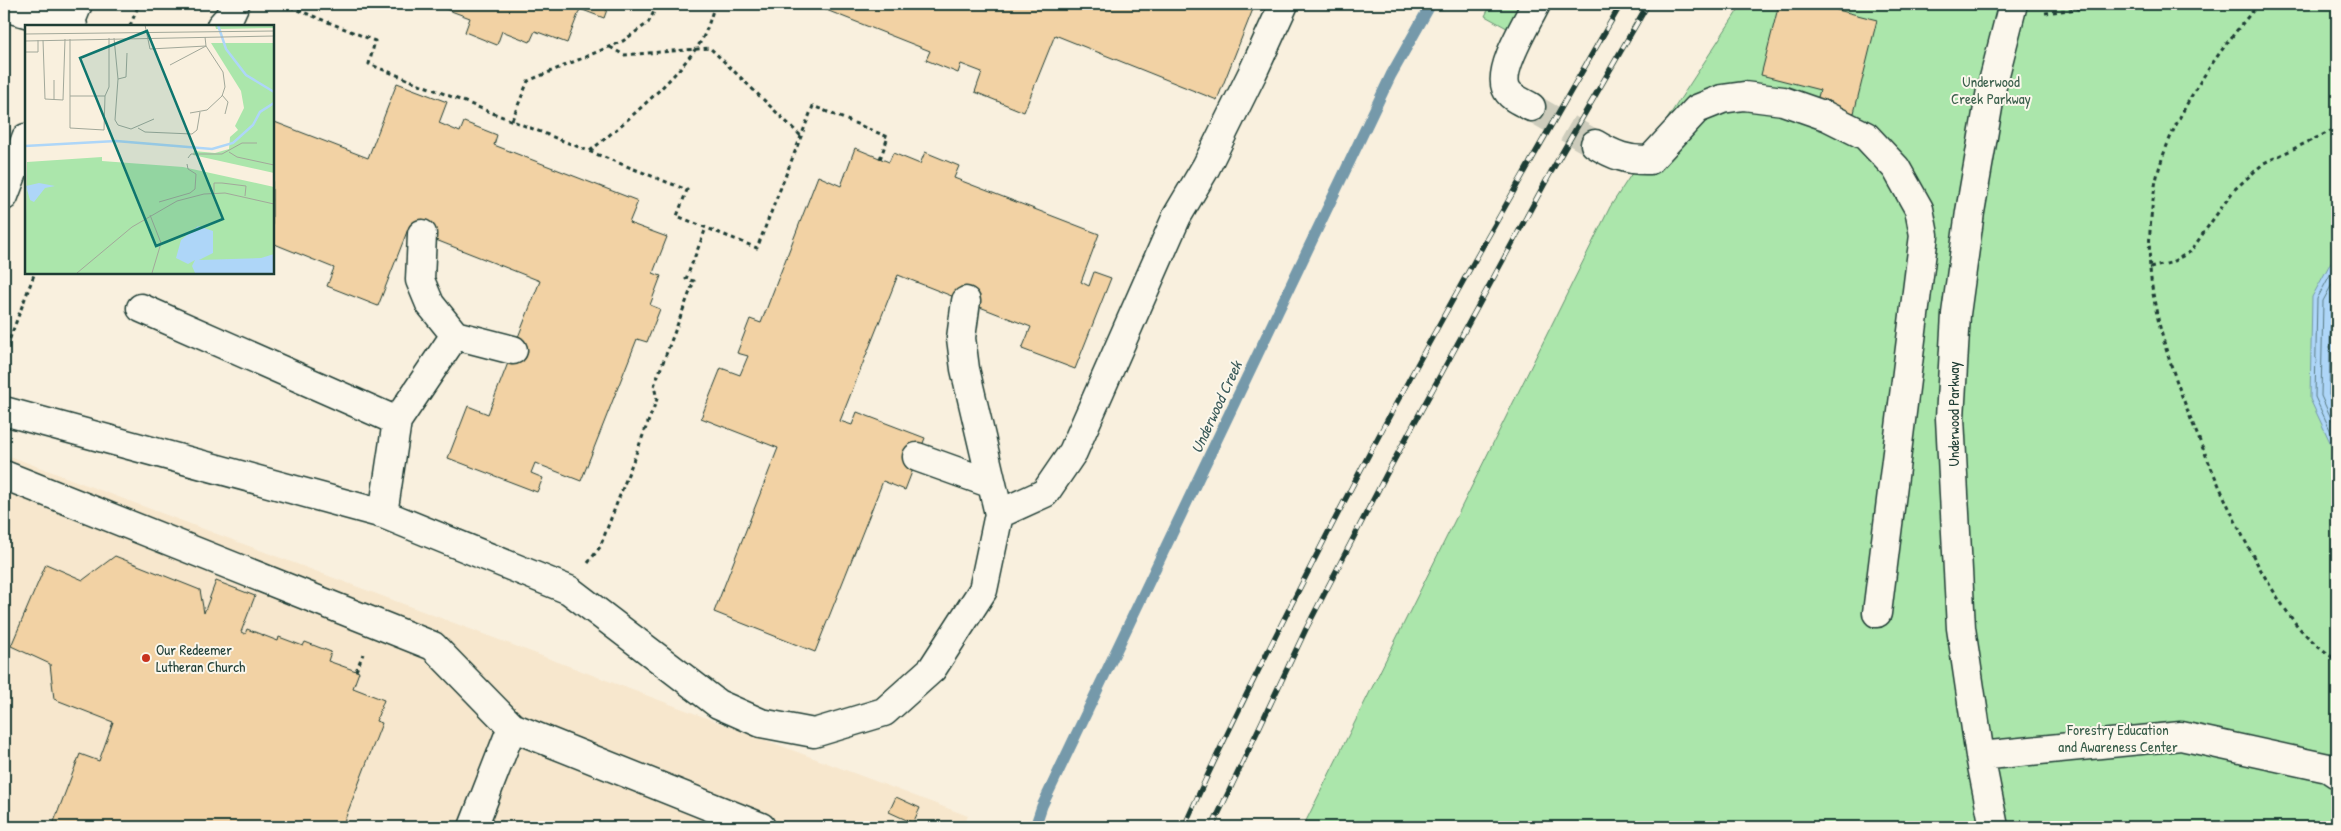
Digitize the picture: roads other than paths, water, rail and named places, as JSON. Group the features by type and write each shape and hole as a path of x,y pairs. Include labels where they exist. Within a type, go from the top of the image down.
{"street":[{"path":"222,25 235,4"},
{"path":"999,514 1044,493 1073,452 1177,216 1206,167 1284,4"},
{"path":"1531,107 1514,98 1506,89 1504,79 1507,65 1536,4"},
{"path":"4,7 72,20"},
{"name":"Underwood Parkway","path":"1994,827 1980,756 1961,628 1950,418 1956,314 1970,212 1990,90 2012,7"},
{"path":"1595,144 1614,156 1633,161 1650,160 1696,109 1722,99 1744,96 1783,101 1826,116 1866,136 1896,168 1919,209 1924,235 1877,613"},
{"path":"4,196 25,141"},
{"path":"422,234 420,280 430,304 455,335 513,350"},
{"path":"4,411 383,514 569,590 718,704 762,723 814,733 884,712 932,669 983,590 999,514 963,354 961,338 966,301"},
{"path":"141,308 397,421"},
{"path":"383,514 397,421 455,335"},
{"path":"917,457 992,484"},
{"path":"4,476 433,646 512,727 761,827"},
{"path":"473,827 512,727"},
{"path":"1980,756 2181,736 2328,768 2337,774"}],"water":[{"path":"2337,251 2337,457 2310,399 2312,297"}],"waterway":[{"name":"Underwood Creek","path":"1035,827 1042,806 1391,75 1431,4"}],"tunnel":[{"path":"1531,107 1595,144"}],"railway":[{"path":"1184,827 1262,663 1385,424 1501,213 1621,4"},
{"path":"1212,827 1306,629 1386,475 1551,172 1648,4"}],"place":[{"name":"Our Redeemer Lutheran Church","path":"146,658"}],"park label":[{"name":"Underwood Creek Parkway","path":"1991,90"},
{"name":"Forestry Education and Awareness Center","path":"2118,738"}]}
